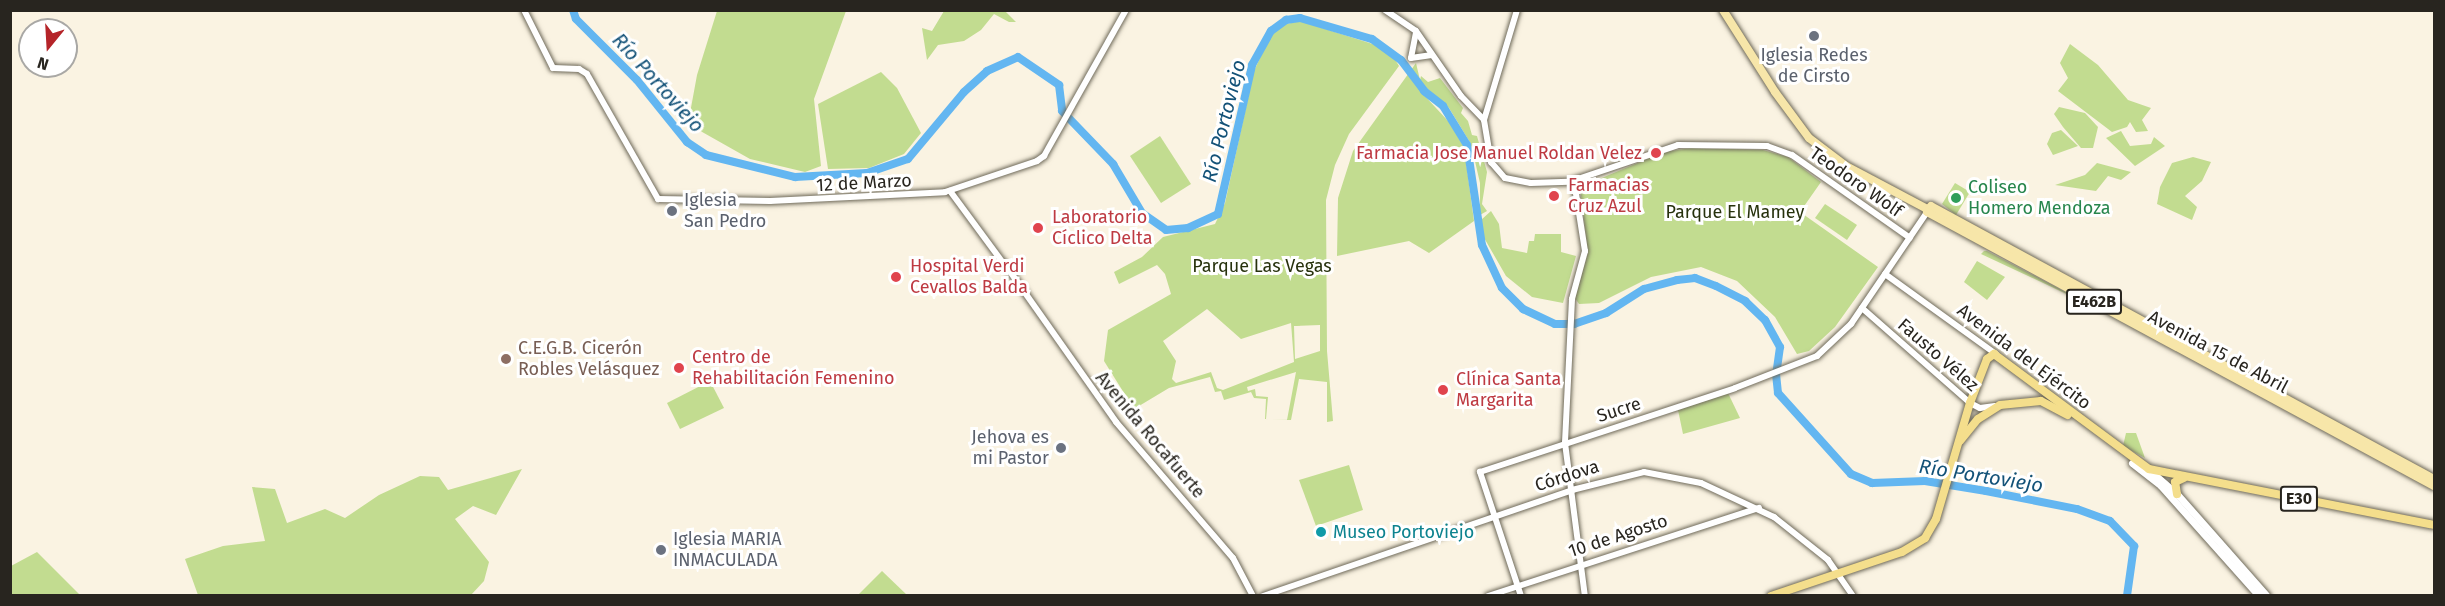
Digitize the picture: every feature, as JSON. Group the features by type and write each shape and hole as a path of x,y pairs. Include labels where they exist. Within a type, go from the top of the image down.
{"highway":[{"name":"Avenida del Ejército","path":"1997,355 2145,467 2188,478"},
{"name":"E30","path":"1771,596 1915,546 1928,534 1937,516 1953,455 1987,358 1997,355"},
{"path":"2026,401 2034,393 2033,382"},
{"name":"E30","path":"1953,455 1972,424 2000,405 2026,401 2053,405 2132,464 2145,467"},
{"name":"E30","path":"2188,478 2434,525"},
{"path":"2177,494 2175,482 2188,478"}],"main road":[{"name":"Avenida 15 de Abril","path":"1723,10 1775,92 1809,138 1846,166 2434,479"},
{"name":"Avenida 15 de Abril","path":"1929,209 2434,486"},
{"path":"2132,464 2161,486 2259,596"},
{"name":"Avenida del Ejército","path":"2145,467 2177,494 2267,596"}],"street":[{"name":"12 de Marzo","path":"524,10 550,65 557,70 579,69 587,74 658,199 801,200 952,191 1037,161 1054,139 1126,10"},
{"path":"1385,10 1416,31 1461,96 1484,120"},
{"path":"1517,10 1484,120 1491,162 1503,176 1531,183 1574,181 1585,250 1572,299 1566,442 1585,596"},
{"path":"1416,31 1412,58 1432,56"},
{"name":"Teodoro Wolf","path":"1574,181 1678,146 1750,145 1785,152 1910,238"},
{"name":"Avenida Rocafuerte","path":"952,191 1116,422 1233,558 1253,596"},
{"path":"1862,308 1929,209"},
{"name":"Avenida del Ejército","path":"1885,274 1997,355"},
{"name":"Sucre","path":"1494,516 1479,472 1735,388 1797,364 1833,344 1862,308"},
{"name":"Fausto Vélez","path":"1862,308 1970,403 1980,408 2000,405"},
{"name":"Córdova","path":"1263,596 1572,490 1639,472 1665,474 1709,485 1759,508 1802,536 1839,573 1853,596"},
{"name":"10 de Agosto","path":"1488,596 1759,508"},
{"path":"1494,516 1521,596"}],"green space":[{"path":"717,11 846,11 814,99 821,166 805,172 750,159 688,124 697,75"},
{"path":"944,11 1005,11 1016,22 1009,22 994,14 981,30 964,41 938,45 927,60 922,28 932,31"},
{"name":"Parque Las Vegas","path":"1300,21 1379,46 1393,56 1399,66 1349,134 1335,165 1326,200 1327,351 1333,421 1327,422 1327,382 1299,379 1291,420 1287,420 1296,372 1247,387 1248,391 1255,389 1256,396 1268,397 1266,419 1266,399 1254,398 1251,392 1224,400 1221,391 1215,392 1210,377 1169,388 1134,409 1104,361 1108,330 1171,294 1165,274 1157,265 1119,284 1114,272 1142,257 1163,237 1215,224 1225,203 1254,71 1270,36 1282,25","holes":["1207,309 1241,339 1291,323 1294,362 1223,390 1217,388 1211,372 1176,383 1172,379 1176,361 1163,341","1320,325 1320,351 1295,359 1294,326"]},
{"path":"2070,44 2098,65 2128,100 2151,108 2142,120 2148,131 2136,132 2130,122 2127,127 2112,132 2058,91 2068,78 2060,63"},
{"path":"1416,63 1420,80 1421,76 1428,82 1440,78 1463,108 1461,113 1468,121 1472,135 1477,136 1487,172 1482,204 1487,211 1480,215 1480,183 1471,144 1449,108 1421,83 1423,94 1449,122 1464,147 1474,221 1429,253 1409,241 1337,256 1338,198 1353,151"},
{"path":"881,72 897,88 921,133 904,154 869,168 828,169 818,104"},
{"path":"2059,107 2085,113 2098,127 2093,148 2081,148 2063,127 2054,114"},
{"path":"2061,130 2078,146 2053,155 2047,144 2052,133"},
{"path":"2121,131 2130,146 2151,144 2154,137 2165,146 2135,166 2106,138"},
{"path":"1160,136 1191,184 1161,203 1130,156"},
{"name":"Parque El Mamey","path":"1691,148 1763,150 1788,157 1821,182 1800,212 1878,267 1835,327 1809,351 1797,354 1775,317 1737,281 1701,267 1651,277 1599,303 1579,304 1575,298 1588,253 1580,187 1664,152"},
{"path":"2193,157 2211,162 2202,181 2185,196 2197,207 2192,220 2157,204 2160,187 2172,163"},
{"path":"2097,163 2131,172 2121,180 2108,176 2096,191 2055,185 2085,175"},
{"name":"Coliseo Homero Mendoza","path":"1955,183 1970,192 1956,215 1942,204"},
{"path":"1825,204 1857,225 1847,240 1815,218"},
{"path":"1491,211 1499,224 1502,248 1527,253 1529,241 1534,241 1535,234 1561,234 1561,252 1576,256 1563,303 1532,297 1506,276 1483,236 1481,220"},
{"path":"1987,251 2090,305 1981,254"},
{"path":"1977,261 2005,277 1987,300 1964,282"},
{"path":"710,381 724,408 680,429 667,403"},
{"path":"1728,393 1740,418 1683,434 1678,410"},
{"path":"2126,433 2136,433 2145,458 2123,446"},
{"path":"1349,465 1363,510 1316,526 1299,480"},
{"path":"522,469 496,515 473,506 455,519 489,562 484,581 471,595 198,595 185,559 223,546 265,541 252,487 275,489 287,523 325,509 345,518 379,495 420,476 439,477 448,490"},
{"path":"37,552 80,595 11,595 11,566"},
{"path":"882,571 907,595 858,595"}],"waterway":[{"name":"Río Portoviejo","path":"573,10 576,19 637,80 687,142 706,155 795,177 867,173 908,159 964,92 987,71 1018,57 1059,85 1062,111 1113,164 1142,213 1166,230 1188,228 1218,214 1252,65 1271,31 1286,20 1300,18 1372,39 1401,60 1424,91 1443,106 1467,145 1482,245 1502,288 1523,309 1555,324 1574,324 1606,313 1644,289 1677,280 1695,278 1716,286 1745,301 1765,320 1780,347 1776,374 1778,393 1851,474 1872,483 1925,481 1986,491 2077,509 2110,521 2134,546 2127,596"}],"place":[{"name":"Iglesia Redes de Cirsto","path":"1814,36"},
{"name":"Farmacia Jose Manuel Roldan Velez","path":"1656,153"},
{"name":"Farmacias Cruz Azul","path":"1554,196"},
{"name":"Coliseo Homero Mendoza","path":"1956,198"},
{"name":"Iglesia San Pedro","path":"672,211"},
{"name":"Laboratorio Cíclico Delta","path":"1038,228"},
{"name":"Hospital Verdi Cevallos Balda","path":"896,277"},
{"name":"C.E.G.B. Cicerón Robles Velásquez","path":"506,359"},
{"name":"Centro de Rehabilitación Femenino","path":"679,368"},
{"name":"Clínica Santa Margarita","path":"1443,390"},
{"name":"Jehova es mi Pastor","path":"1061,448"},
{"name":"Museo Portoviejo","path":"1321,532"},
{"name":"Iglesia MARIA INMACULADA","path":"661,550"}]}
